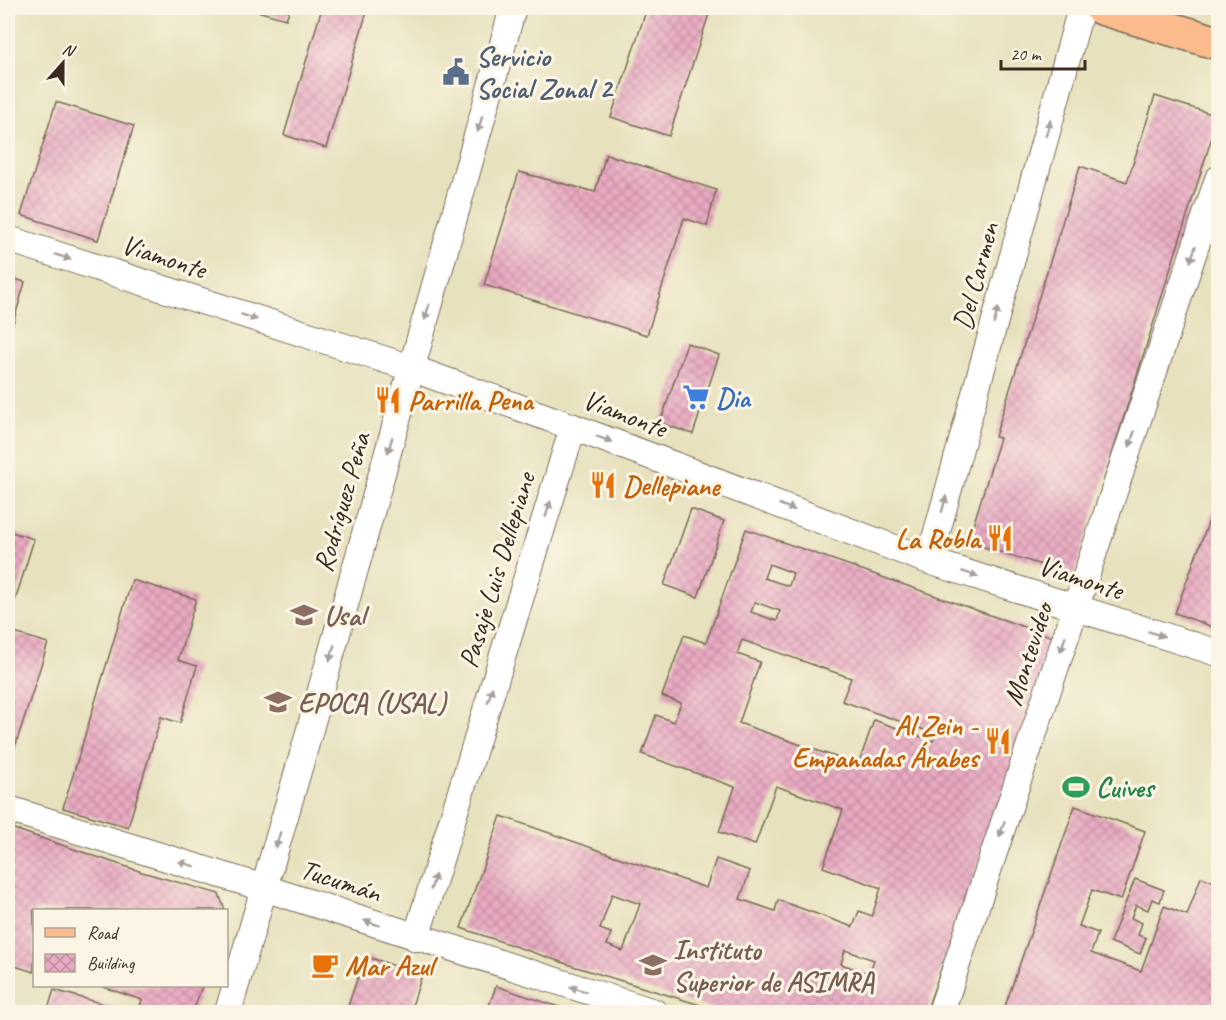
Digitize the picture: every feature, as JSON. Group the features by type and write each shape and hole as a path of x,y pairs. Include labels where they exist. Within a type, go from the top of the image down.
{"main road":[{"path":"1101,8 1218,43"}],"street":[{"name":"Rodríguez Peña","path":"228,1012 513,8"},
{"name":"Del Carmen","path":"929,561 1081,8"},
{"name":"Montevideo","path":"941,1012 1218,179"},
{"name":"Viamonte","path":"8,239 411,368 929,561 1218,653"},
{"name":"Pasaje Luis Dellepiane","path":"416,938 573,427"},
{"name":"Tucumán","path":"8,809 654,1012"}],"building":[{"path":"246,8 290,8 286,19"},
{"path":"322,8 368,8 326,148 284,135"},
{"path":"647,8 711,8 669,136 611,117"},
{"path":"1155,96 1218,116 1218,118 1074,575 968,542 1000,438 995,437 1080,166 1127,182"},
{"path":"56,102 134,126 98,240 21,215"},
{"path":"606,154 716,190 707,226 684,218 647,335 484,285 519,172 595,192"},
{"path":"8,277 25,282 10,334 8,334"},
{"path":"687,343 719,355 693,434 660,423"},
{"path":"1218,496 1218,629 1175,613"},
{"path":"691,509 724,521 698,597 664,585"},
{"path":"746,529 1058,639 926,1012 723,1012 573,966 461,928 501,816 706,888 716,859 750,871 740,899 775,911 778,900 853,927 859,911 872,916 881,888 823,867 843,810 776,786 755,845 719,832 735,787 642,754 656,715 674,722 681,703 662,696 684,635 706,643","holes":["769,564 793,573 789,586 764,578","755,602 780,611 777,621 751,612","742,640 851,678 842,701 936,734 933,741 874,720 858,765 739,723 760,662 737,654","612,894 640,904 623,951 607,945 611,933 600,929","845,950 874,960 869,974 841,964"]},
{"path":"8,531 34,539 15,601 8,599"},
{"path":"132,580 196,599 178,660 197,666 180,723 161,717 128,827 63,808"},
{"path":"8,631 48,643 8,769"},
{"path":"1075,806 1145,831 1121,900 1092,890 1079,926 1098,933 1091,953 1141,971 1164,906 1187,915 1201,877 1218,883 1218,1012 1003,1012"},
{"path":"8,827 142,872 219,894 225,909 33,909 33,972 8,964 11,936 8,934"},
{"path":"1135,879 1164,890 1160,902 1152,899 1148,910 1136,905 1131,918 1142,923 1138,935 1146,938 1140,954 1110,942"},
{"path":"365,956 422,975 410,1012 346,1012"},
{"path":"496,986 574,1012 487,1012"},
{"path":"103,987 202,987 193,1012 138,1012 142,1000"},
{"path":"54,990 132,1012 47,1012"}],"place":[{"name":"Servicio Social Zonal 2","path":"456,72"},
{"name":"Dia","path":"696,397"},
{"name":"Parrilla Pena","path":"388,400"},
{"name":"Dellepiane","path":"603,485"},
{"name":"La Robla","path":"1000,538"},
{"name":"Usal","path":"304,615"},
{"name":"EPOCA (USAL)","path":"278,702"},
{"name":"Al Zein - Empanadas Árabes","path":"998,741"},
{"name":"Cuives","path":"1076,787"},
{"name":"Mar Azul","path":"325,965"},
{"name":"Instituto Superior de ASIMRA","path":"653,965"}]}
